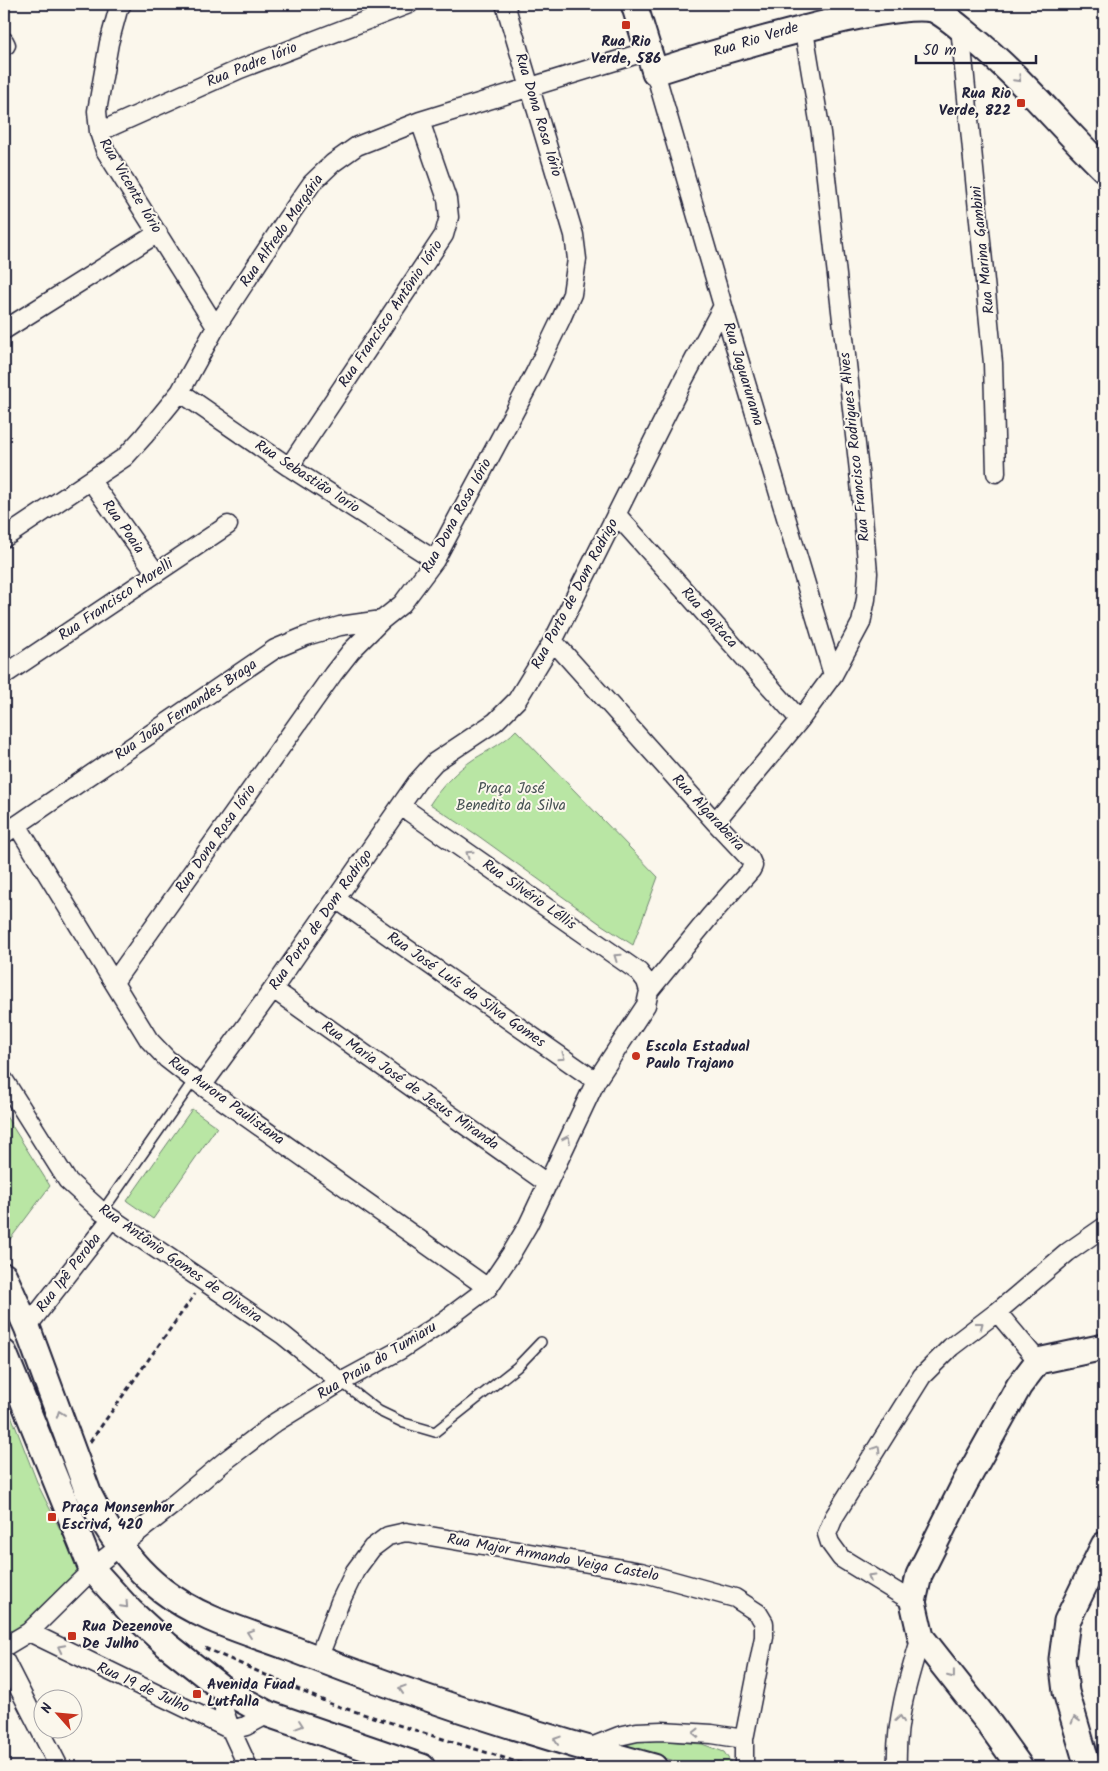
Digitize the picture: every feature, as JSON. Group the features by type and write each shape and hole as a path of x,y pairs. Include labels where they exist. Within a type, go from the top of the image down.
{"main road":[{"path":"634,4 652,61"},
{"name":"Rua Rio Verde","path":"652,61 803,25 890,6 913,4 933,9 960,27 998,58 1104,169"},
{"path":"4,1276 27,1327 97,1512 120,1547 142,1573 162,1590 188,1608 227,1625 379,1681 586,1749 654,1767"},
{"path":"1020,1767 922,1636 913,1602 919,1575 964,1484 1019,1386 1038,1361 1104,1347"},
{"path":"4,1352 92,1569 130,1611 167,1645 224,1690 268,1714 422,1767"},
{"path":"1088,1767 1066,1692 1062,1659 1068,1621 1104,1545"}],"street":[{"name":"Rua Vicente Iório","path":"122,4 118,10 109,43 97,111 98,132 105,150 216,327"},
{"name":"Rua Padre Iório","path":"98,132 240,69 409,4"},
{"name":"Rua Dona Rosa Iório","path":"114,982 333,674 351,651 382,620 402,604 435,560 535,373 572,294 577,259 574,235 505,4"},
{"name":"Rua Francisco Rodrigues Alves","path":"715,822 800,720 833,675 861,624 866,599 868,573 859,471 820,132 803,25"},
{"name":"Rua Marina Gambini","path":"960,27 994,363 996,473"},
{"name":"Rua Alfredo Margária","path":"4,538 125,457 180,392 216,327 286,220 312,183 333,163 357,146 420,121 529,88 652,61"},
{"name":"Rua Jaguarurama","path":"652,61 833,675"},
{"name":"Rua Francisco Antônio Iório","path":"289,467 444,236 449,217 446,199 420,121"},
{"path":"4,330 158,233"},
{"name":"Rua Porto de Dom Rodrigo","path":"198,1083 273,989 417,782 435,762 495,722 517,700 553,641 684,379 723,306"},
{"name":"Rua Sebastião Iorio","path":"180,392 289,467 435,560"},
{"name":"Rua Poaia","path":"90,480 156,573"},
{"name":"Rua Baitaca","path":"617,515 800,720"},
{"name":"Rua Francisco Morelli","path":"4,675 228,524"},
{"name":"Rua João Fernandes Braga","path":"10,829 275,649 306,636 340,626 382,620"},
{"name":"Rua Algarabeira","path":"553,641 750,859 753,866 650,991"},
{"name":"Rua Silvério Léllis","path":"401,806 639,972 646,981 650,991"},
{"name":"Rua Aurora Paulistana","path":"10,829 114,982 149,1040 167,1059 198,1083 488,1288"},
{"name":"Rua José Luís da Silva Gomes","path":"336,899 596,1081"},
{"name":"Rua Maria José de Jesus Miranda","path":"273,989 548,1184"},
{"name":"Rua Praia do Tumiaru","path":"4,1647 29,1632 92,1569 276,1422 341,1382 400,1350 444,1321 488,1288 524,1232 596,1081 642,1011 650,991"},
{"name":"Rua Antônio Gomes de Oliveira","path":"4,1080 67,1180 106,1216 283,1335 341,1382"},
{"name":"Rua Ipê Peroba","path":"27,1327 106,1216"},
{"path":"913,1602 841,1558 830,1543 827,1534 834,1517 922,1376 951,1347 997,1312 1068,1252 1104,1227"},
{"path":"997,1312 1038,1361"},
{"name":"Rua Major Armando Veiga Castelo","path":"318,1659 340,1602 355,1571 372,1548 388,1536 406,1532 641,1572 735,1598 758,1613 764,1623 764,1637 744,1739 744,1767"},
{"name":"Rua 19 de Julho","path":"29,1632 231,1730"},
{"path":"896,1767 900,1716 922,1636"},
{"path":"4,1659 60,1767"},
{"path":"224,1690 224,1711 248,1767"},
{"path":"231,1730 246,1726 268,1714"},
{"path":"586,1749 620,1736 645,1732 662,1731 712,1734 744,1739"}],"lane":[{"path":"106,1216 198,1083"},
{"path":"341,1382 379,1411 404,1423 435,1432 510,1374 541,1342"}],"path":[{"path":"76,1460 204,1282"},
{"path":"204,1648 331,1704 533,1767"}],"green space":[{"name":"Praça José Benedito da Silva","path":"516,730 658,877 633,945 430,804 444,785 462,768 501,743"},
{"path":"192,1109 217,1127 153,1219 127,1201"},
{"path":"4,1113 50,1186 5,1246 4,1243"},
{"path":"4,1397 39,1487 82,1573 26,1630 4,1640"},
{"path":"643,1739 702,1744 724,1752 732,1764 731,1767 694,1767 619,1744"}],"place":[{"name":"Rua Rio Verde, 586","path":"626,25"},
{"name":"Rua Rio Verde, 822","path":"1021,103"},
{"name":"Escola Estadual Paulo Trajano","path":"636,1056"},
{"name":"Praça Monsenhor Escrivá, 420","path":"52,1517"},
{"name":"Rua Dezenove De Julho","path":"72,1636"},
{"name":"Avenida Fuad Lutfalla","path":"197,1694"}]}
